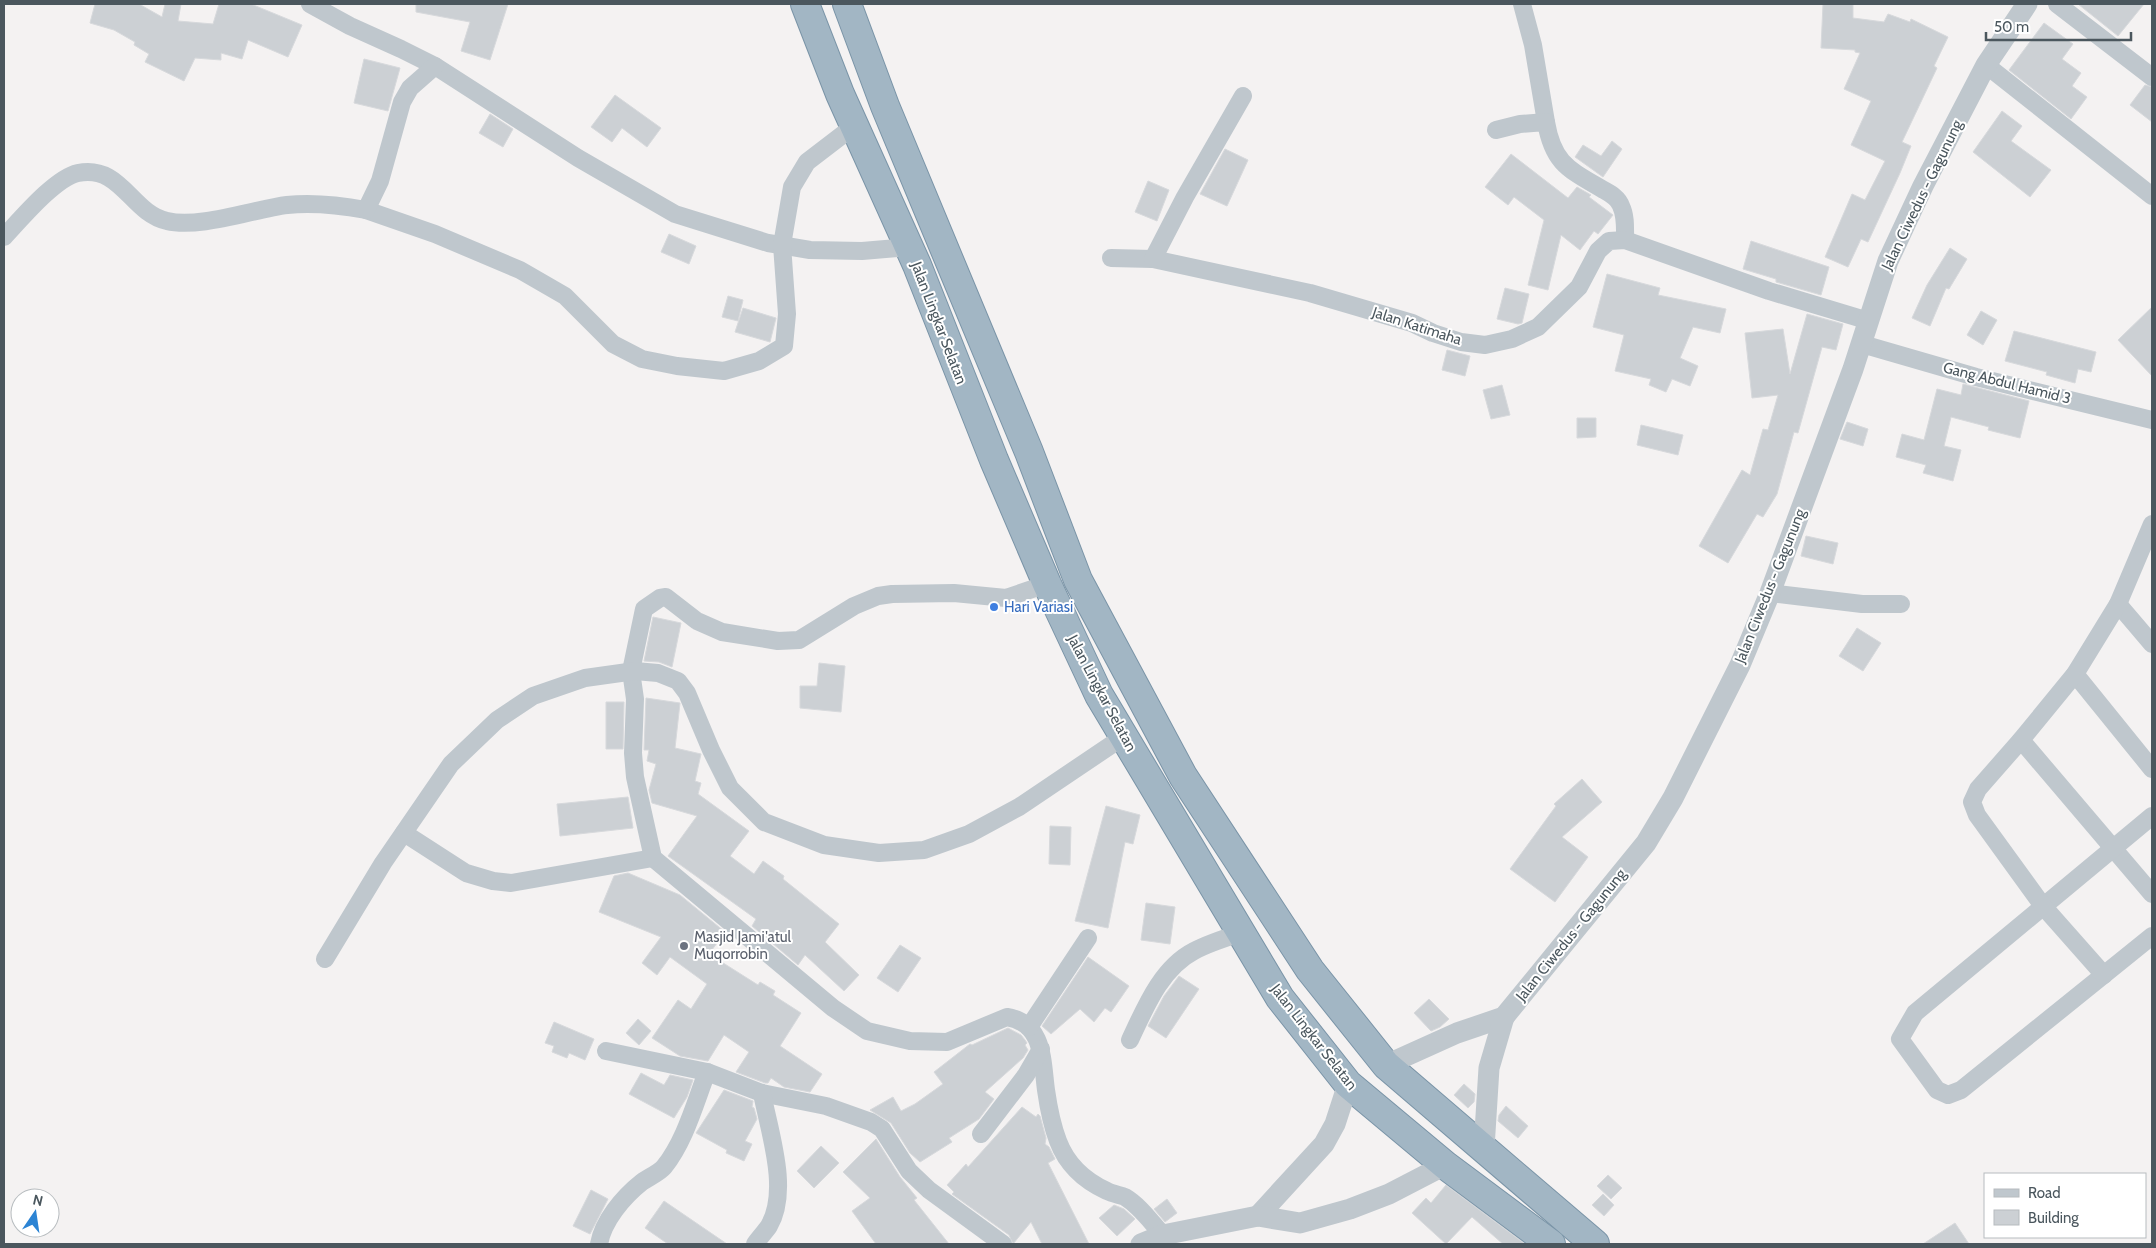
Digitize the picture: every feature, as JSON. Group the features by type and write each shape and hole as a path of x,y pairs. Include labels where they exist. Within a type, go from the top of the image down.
{"highway":[{"name":"Jalan Lingkar Selatan","path":"805,4 854,126 910,247 994,460 1047,584 1100,695 1123,737 1280,998 1348,1084 1445,1165 1551,1244"},
{"name":"Jalan Lingkar Selatan","path":"848,4 885,106 1029,452 1078,580 1183,776 1310,970 1386,1065 1595,1244"},
{"path":"1100,695 1132,682"}],"street":[{"path":"310,4 350,26 401,48 435,66 578,158 675,214 782,245 810,250 862,251 910,247"},
{"path":"1522,4 1533,45 1550,142 1558,159 1571,171 1614,196 1621,206 1625,219 1625,240 1769,291 1869,321"},
{"name":"Jalan Ciwedus - Gagunung","path":"1504,1017 1646,843 1673,798 1740,665 1770,594 1862,344 1888,261 1923,186 1986,65 2027,4"},
{"path":"2057,4 2152,77"},
{"path":"1986,65 2152,196"},
{"path":"366,210 380,181 402,102 410,88 435,66"},
{"path":"1153,259 1185,196 1243,96"},
{"path":"1496,130 1520,124 1546,122"},
{"path":"4,237 59,181 77,173 95,172 119,183 145,212 167,222 196,222 286,205 326,203 366,210 435,234 520,270 566,296 613,344 642,358 677,366 724,370 758,361 784,346 787,314 782,245 792,187 807,162 854,126"},
{"name":"Jalan Katimaha","path":"1111,258 1153,259 1310,292 1403,320 1433,333 1461,342 1485,345 1512,339 1538,326 1580,287 1598,251 1609,241 1625,240"},
{"name":"Gang Abdul Hamid 3","path":"1862,344 1976,376 2152,420"},
{"path":"2104,975 2043,906 1977,815 1972,802 1978,789 2022,740 2075,674 2118,604 2152,524"},
{"path":"1047,584 1006,598 954,593 878,596 854,606 799,640 778,641 722,632 697,621 666,597 660,598 644,609 631,671 635,699 634,761 653,858 833,1008 867,1031 910,1041 947,1042 1006,1017 1016,1019 1029,1027 1041,1049 1046,1092 1057,1140 1062,1150 1082,1177 1108,1192 1125,1197 1140,1209 1162,1235"},
{"path":"1770,594 1862,604 1901,604"},
{"path":"2118,604 2152,644"},
{"path":"324,959 383,863 451,764 497,720 533,696 585,678 631,671 658,673 678,681 688,693 711,750 730,788 764,822 824,845 879,853 924,850 969,834 1019,807 1123,737"},
{"path":"2075,674 2152,769"},
{"path":"2022,740 2112,849 2152,894"},
{"path":"2152,816 1915,1013 1905,1027 1900,1039 1937,1090 1948,1095 1961,1090 2152,936"},
{"path":"404,833 466,873 493,881 511,883 653,858"},
{"path":"1130,1040 1149,997 1173,968 1193,951 1241,933"},
{"path":"1029,1027 1088,938"},
{"path":"1386,1065 1457,1033 1504,1017"},
{"path":"1484,1148 1488,1068 1504,1017"},
{"path":"981,1134 1026,1075 1041,1049"},
{"path":"606,1051 707,1072 762,1093 841,1110 882,1129 910,1171 929,1190 1002,1244"},
{"path":"599,1244 601,1233 618,1205 640,1184 663,1168 678,1144 707,1072"},
{"path":"1258,1216 1324,1144 1335,1124 1348,1084"},
{"path":"755,1244 770,1225 779,1198 778,1172 762,1093"},
{"path":"1141,1244 1162,1235 1258,1216 1300,1223 1350,1209 1389,1194 1445,1165"}],"building":[{"path":"95,4 139,4 162,17 165,4 181,4 178,21 213,24 219,4 251,4 302,25 288,57 248,40 242,59 221,53 221,60 195,58 184,81 145,62 149,54 134,45 135,42 114,30 90,23"},
{"path":"416,4 508,4 490,60 461,51 470,22 416,12"},
{"path":"1823,4 1853,4 1853,18 1884,22 1888,14 1910,22 1911,19 1948,37 1934,66 1937,68 1902,142 1911,146 1900,173 1868,242 1861,239 1848,267 1825,257 1852,194 1865,200 1885,161 1851,145 1871,101 1844,89 1860,53 1855,52 1855,50 1821,48"},
{"path":"2078,4 2144,4 2118,36"},
{"path":"2044,23 2073,44 2062,59 2081,73 2072,86 2087,97 2071,119 2009,70"},
{"path":"364,59 400,68 388,111 354,103"},
{"path":"2145,85 2152,87 2152,122 2130,105"},
{"path":"615,95 661,128 647,147 622,128 612,142 591,127"},
{"path":"2002,111 2022,126 2011,141 2051,170 2030,197 1973,152"},
{"path":"490,114 513,129 503,147 479,133"},
{"path":"1612,141 1622,149 1603,177 1575,157 1583,145 1601,156"},
{"path":"1225,149 1248,160 1227,206 1200,194"},
{"path":"1511,154 1568,198 1577,187 1591,195 1589,197 1613,215 1598,234 1594,231 1580,250 1561,235 1548,290 1528,285 1544,220 1514,197 1508,205 1485,187"},
{"path":"1148,181 1169,190 1157,221 1135,212"},
{"path":"669,234 696,246 689,264 661,252"},
{"path":"1751,241 1829,267 1821,295 1776,282 1776,279 1743,269"},
{"path":"1950,248 1967,259 1949,289 1946,288 1930,326 1912,318 1927,285"},
{"path":"1607,274 1660,288 1658,295 1726,309 1720,333 1693,327 1680,358 1698,366 1690,386 1672,379 1666,392 1649,385 1651,379 1615,371 1624,335 1593,327"},
{"path":"1505,288 1529,294 1522,323 1518,324 1497,319"},
{"path":"728,296 743,300 738,321 722,317"},
{"path":"2152,307 2152,376 2118,340"},
{"path":"743,308 776,318 770,342 735,332"},
{"path":"1981,311 1997,320 1983,345 1967,335"},
{"path":"1807,314 1843,324 1836,350 1822,347 1798,433 1794,432 1777,494 1763,517 1757,514 1728,563 1699,546 1742,470 1750,475 1763,429 1768,430 1778,395 1752,398 1745,333 1783,329 1790,374"},
{"path":"2014,331 2096,352 2091,372 2078,369 2075,383 2046,375 2047,372 2005,361"},
{"path":"1447,350 1470,356 1465,376 1442,370"},
{"path":"1963,384 2029,401 2020,438 1988,430 1989,427 1951,417 1944,446 1961,450 1953,481 1923,473 1926,465 1896,457 1902,434 1924,440 1937,389 1961,395"},
{"path":"1502,385 1510,415 1491,419 1483,390"},
{"path":"1577,418 1596,418 1596,437 1577,438"},
{"path":"1847,422 1868,429 1863,446 1840,439"},
{"path":"1641,425 1683,435 1678,455 1637,445"},
{"path":"1806,536 1838,543 1833,564 1801,556"},
{"path":"653,617 681,623 672,667 659,662 644,661"},
{"path":"1857,628 1881,643 1863,671 1839,656"},
{"path":"819,663 845,666 841,712 800,708 800,686 817,686"},
{"path":"646,698 680,703 675,748 701,754 695,781 701,783 698,794 749,831 730,856 754,874 763,861 784,876 783,879 839,924 825,942 859,975 844,991 805,955 798,965 752,926 756,919 668,856 697,816 652,803 649,790 656,764 647,761 649,750 644,750"},
{"path":"606,702 624,702 623,749 606,749"},
{"path":"1582,779 1602,802 1562,837 1588,857 1555,902 1510,869 1556,806 1554,804"},
{"path":"628,797 633,828 560,836 557,804"},
{"path":"1106,806 1140,815 1133,844 1125,842 1108,928 1075,921"},
{"path":"1050,826 1071,827 1070,865 1049,864"},
{"path":"628,873 680,895 725,932 709,954 758,985 760,982 775,991 773,995 801,1013 780,1046 822,1074 810,1092 784,1087 771,1078 768,1083 765,1083 736,1072 749,1052 724,1035 708,1061 680,1056 652,1038 678,1000 691,1009 707,984 670,957 657,975 642,963 661,937 599,912 614,876"},
{"path":"1146,903 1175,907 1170,944 1141,940"},
{"path":"900,945 921,958 898,992 877,978"},
{"path":"1088,957 1129,986 1111,1012 1105,1008 1094,1022 1080,1009 1051,1034 1042,1026"},
{"path":"1179,976 1199,989 1166,1038 1148,1026 1164,996"},
{"path":"1429,999 1449,1019 1440,1027 1431,1031 1414,1013"},
{"path":"638,1019 651,1031 639,1045 626,1033"},
{"path":"554,1022 594,1039 585,1060 569,1053 567,1058 552,1052 554,1046 545,1043"},
{"path":"1008,1028 1021,1035 1027,1043 1025,1045 1028,1050 1023,1058 985,1092 994,1099 979,1119 949,1138 952,1142 920,1162 910,1153 891,1123 870,1110 893,1097 901,1111 915,1104 943,1084 934,1072 970,1044 972,1045"},
{"path":"641,1073 664,1085 670,1075 693,1080 687,1097 674,1118 629,1094"},
{"path":"1464,1084 1475,1094 1474,1102 1468,1108 1454,1095"},
{"path":"724,1090 753,1101 752,1107 757,1119 745,1141 752,1144 744,1161 726,1153 727,1150 696,1133"},
{"path":"1506,1106 1528,1126 1518,1138 1498,1121 1499,1115"},
{"path":"1022,1107 1036,1117 1038,1114 1040,1116 1046,1138 1045,1144 1049,1147 1055,1159 1048,1163 1089,1244 1042,1244 1031,1222 1013,1244 1009,1235 952,1194 954,1192 947,1185 966,1164 968,1167"},
{"path":"876,1139 900,1177 917,1198 914,1200 949,1244 876,1244 852,1211 870,1198 843,1172"},
{"path":"821,1146 839,1163 814,1188 797,1171"},
{"path":"1608,1175 1622,1188 1611,1199 1597,1186"},
{"path":"1446,1185 1525,1244 1503,1244 1472,1217 1446,1244 1412,1213 1426,1198 1431,1203"},
{"path":"591,1190 608,1199 590,1234 573,1226"},
{"path":"1603,1194 1614,1205 1604,1216 1592,1205"},
{"path":"1167,1199 1177,1213 1165,1222 1154,1209"},
{"path":"664,1201 727,1244 668,1244 645,1228"},
{"path":"1114,1205 1124,1209 1135,1219 1117,1236 1099,1218"},
{"path":"1955,1223 1969,1244 1923,1244"}],"place":[{"name":"Hari Variasi","path":"994,607"},
{"name":"Masjid Jami'atul Muqorrobin","path":"684,946"}]}
